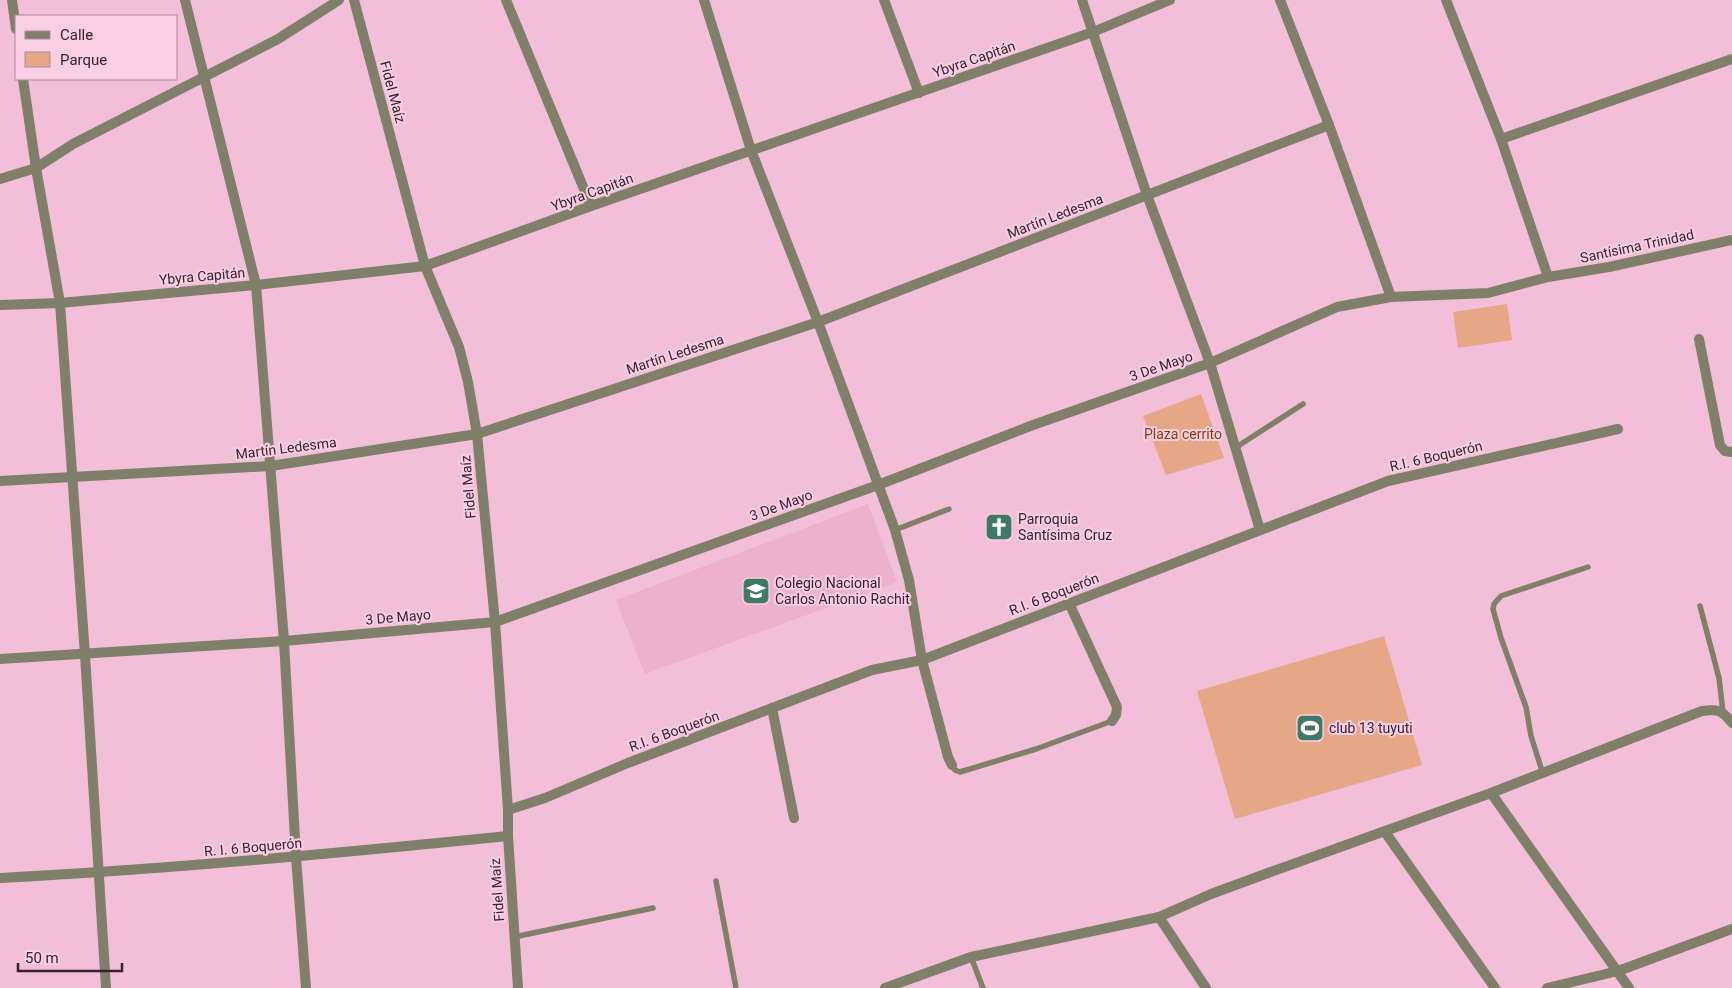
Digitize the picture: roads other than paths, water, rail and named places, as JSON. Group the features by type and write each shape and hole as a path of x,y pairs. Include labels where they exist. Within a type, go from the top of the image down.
{"street":[{"path":"12,0 15,22"},
{"path":"185,0 256,285 284,641 296,857 306,988"},
{"path":"0,179 36,168 73,144 278,40 339,0"},
{"name":"Fidel Maíz","path":"354,0 425,266 459,347 468,382 477,434 508,810 518,988"},
{"path":"506,0 591,206"},
{"path":"704,0 751,150 818,322 895,530 909,580 922,660 948,758 952,765"},
{"path":"884,0 920,93"},
{"path":"1082,0 1148,195 1210,363 1260,530"},
{"name":"Ybyra Capitán","path":"0,305 60,303 256,285 425,266 591,206 1093,32 1170,0"},
{"path":"1280,0 1329,125 1391,297"},
{"path":"1446,0 1501,139 1548,277"},
{"path":"1501,139 1732,59"},
{"path":"24,80 36,168 60,303 106,988"},
{"name":"Martín Ledesma","path":"0,481 270,466 477,434 818,322 1329,125"},
{"name":"Santísima Trinidad","path":"1548,277 1609,267 1732,240"},
{"name":"3 De Mayo","path":"0,659 284,641 494,622 878,485 1034,425 1210,363 1337,307 1391,297 1488,293 1548,277"},
{"path":"1699,340 1720,444 1725,451 1732,452"},
{"name":"R.I. 6 Boquerón","path":"508,810 545,798 628,763 872,670 922,660 1388,481 1618,429"},
{"path":"1069,603 1117,706 1116,715 1112,722"},
{"path":"772,708 794,818"},
{"path":"885,988 898,986 971,957 1159,917 1268,872 1491,794 1702,711 1714,709 1723,712 1732,723"},
{"path":"1491,794 1629,988"},
{"path":"1386,832 1495,988"},
{"name":"R. I. 6 Boquerón","path":"0,878 98,873 296,857 508,836"},
{"path":"1159,917 1206,988"},
{"path":"1547,988 1618,971 1732,929"}],"lane":[{"path":"1235,448 1303,404"},
{"path":"895,530 949,509"},
{"path":"1543,774 1531,736 1526,707 1501,638 1493,609 1494,604 1501,596 1588,567"},
{"path":"1700,606 1719,678 1723,712"},
{"path":"952,765 955,770 960,772 1036,749 1112,722"},
{"path":"716,881 736,988"},
{"path":"514,937 652,908"},
{"path":"971,957 983,988"}],"place":[{"name":"Parroquia Santísima Cruz","path":"999,527"},
{"name":"Colegio Nacional Carlos Antonio Rachit","path":"756,591"},
{"name":"club 13 tuyuti","path":"1310,728"}],"park label":[{"name":"Plaza cerrito","path":"1183,434"}]}
